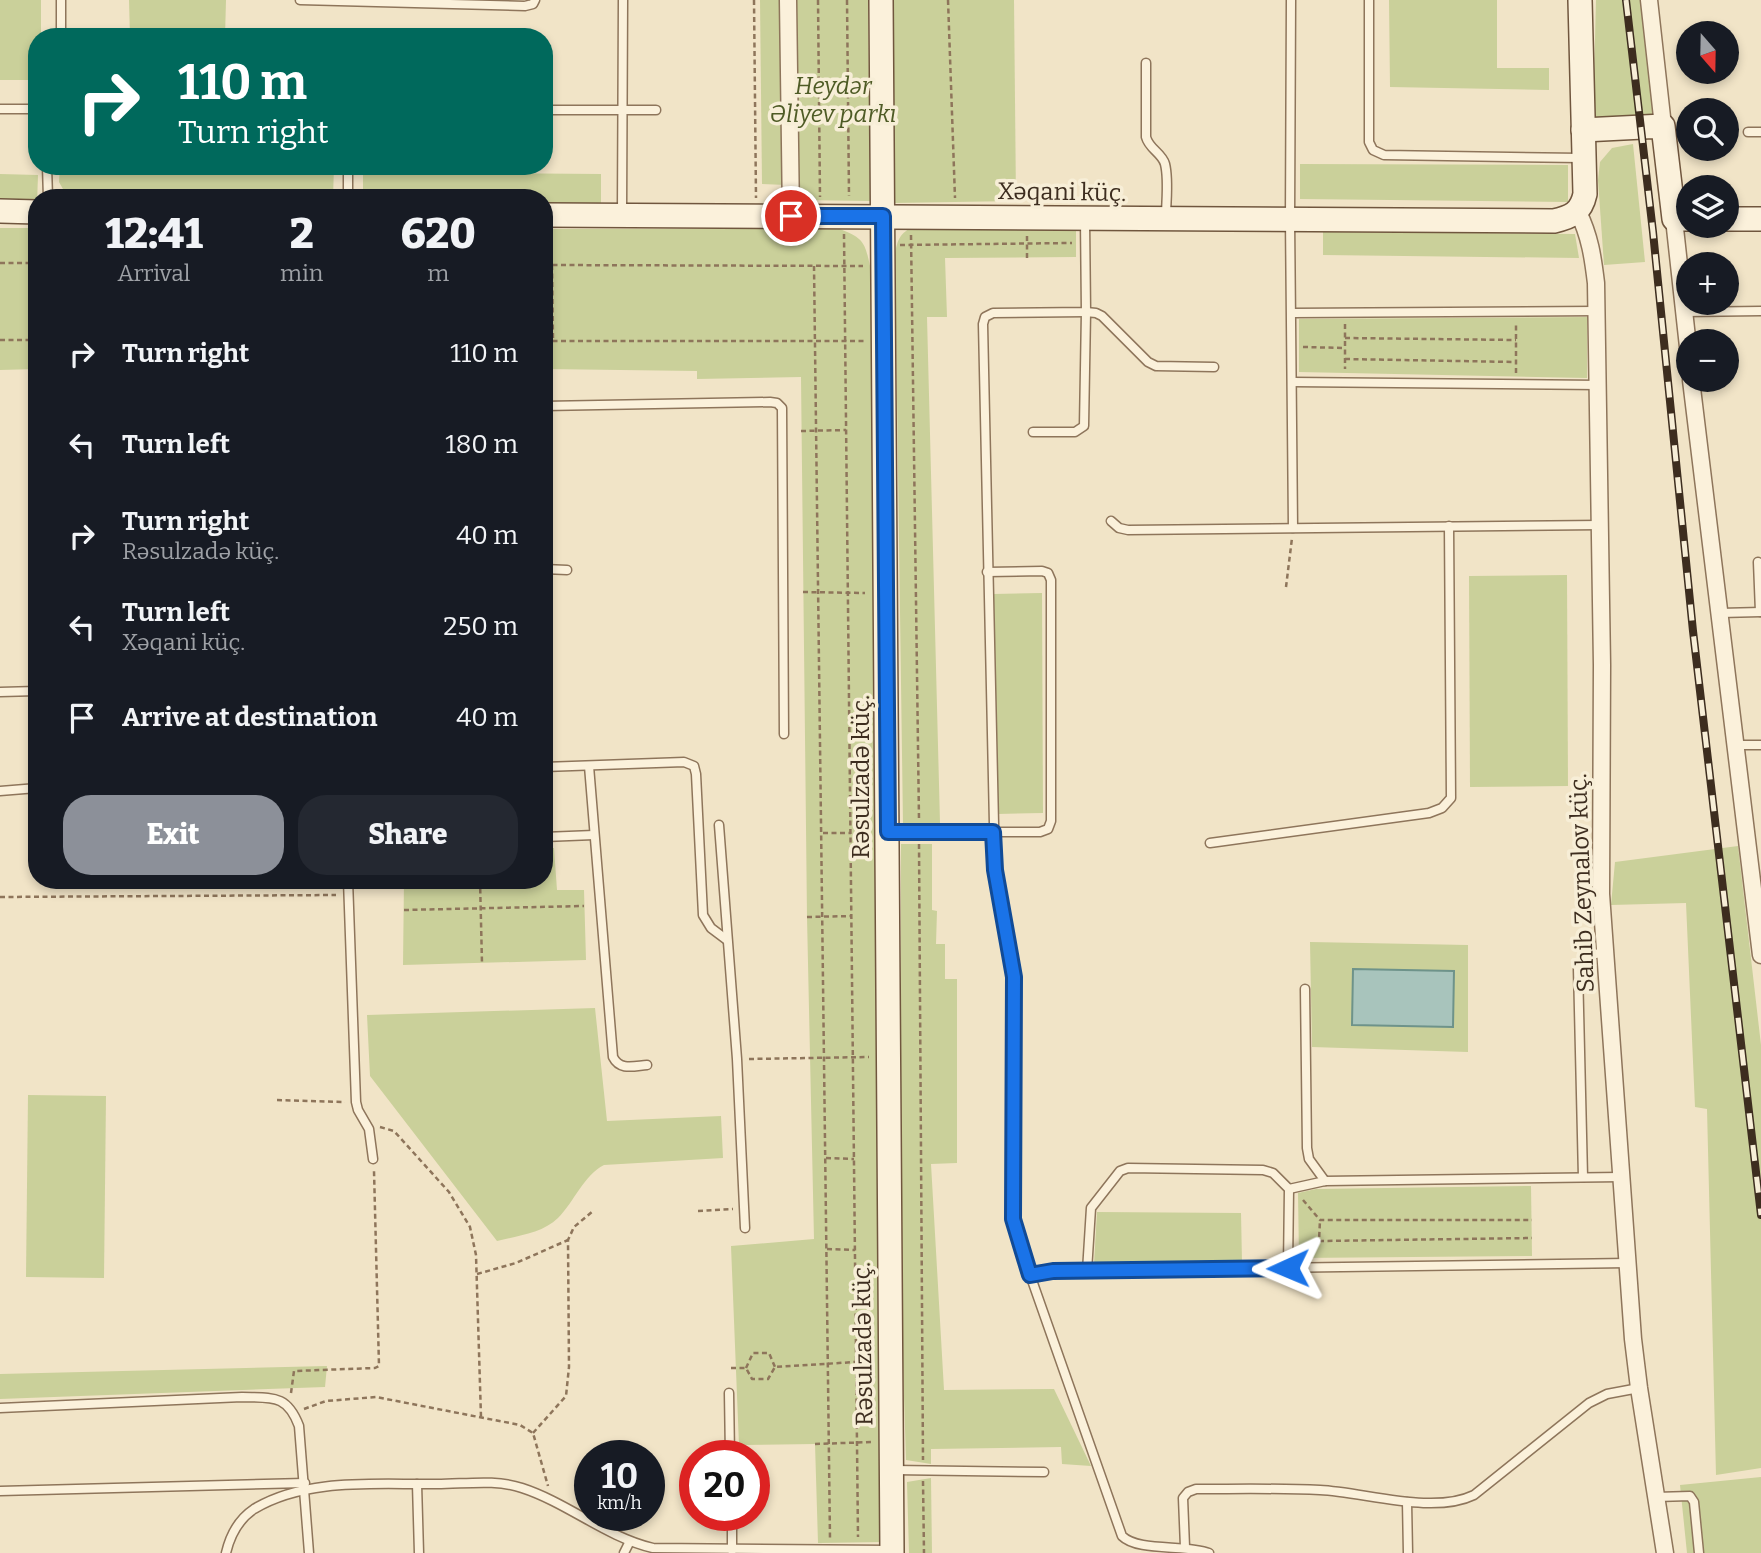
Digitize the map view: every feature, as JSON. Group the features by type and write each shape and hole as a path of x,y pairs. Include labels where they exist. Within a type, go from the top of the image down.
{"main road":[{"name":"Rəsulzadə küç.","path":"881,0 892,1551"},
{"path":"1578,212 1584,194 1580,0"},
{"path":"1583,130 1663,126 1676,193"},
{"path":"0,211 28,212"},
{"name":"Xəqani küç.","path":"553,215 1553,221 1568,218 1578,212"},
{"path":"1739,219 1761,219"}],"street":[{"path":"788,0 791,216"},
{"path":"1649,0 1663,126"},
{"name":"Sahib Zeynalov küç.","path":"1578,212 1587,229 1592,251 1597,311 1602,665 1600,856 1604,952 1639,1388 1665,1553"},
{"path":"1692,392 1761,955"}],"lane":[{"path":"61,0 61,28"},
{"path":"300,0 525,6 533,4 535,0"},
{"path":"622,215 623,0"},
{"path":"1291,0 1293,528"},
{"path":"1369,0 1369,142 1373,150 1384,155 1584,158"},
{"path":"1146,64 1146,137 1148,146 1161,157 1165,165 1166,220"},
{"path":"0,109 28,109"},
{"path":"553,110 656,110"},
{"path":"1748,132 1761,132"},
{"path":"1033,432 1076,432 1084,426 1085,219"},
{"path":"1292,313 1597,311"},
{"path":"1739,311 1761,311"},
{"path":"1209,1553 1185,1547 1138,1544 1127,1541 1122,1536 1030,1275 1013,1219 1014,977 995,870 993,832 983,324 985,317 993,313 1097,313 1148,362 1156,366 1214,367"},
{"path":"1293,382 1599,385"},
{"path":"553,406 770,402 777,403 782,408 784,734"},
{"path":"1111,521 1119,528 1128,530 1601,525"},
{"path":"1210,843 1429,813 1442,808 1451,798 1449,526"},
{"path":"1720,613 1760,612 1758,562"},
{"path":"553,569 567,570"},
{"path":"888,832 1040,832 1048,829 1051,821 1051,579 1048,573 1042,571 988,572"},
{"path":"0,692 28,691"},
{"path":"1736,745 1761,745"},
{"path":"553,767 684,762 694,766 703,915 711,928 727,940"},
{"path":"589,766 613,1058 617,1065 622,1067 647,1065"},
{"path":"0,791 28,789"},
{"path":"719,825 737,1059 745,1228"},
{"path":"553,837 594,835"},
{"path":"349,889 356,1102 369,1129 373,1159"},
{"path":"1583,1177 1578,968 1587,956 1604,952"},
{"path":"1305,989 1307,1148 1310,1159 1325,1181"},
{"path":"1087,1271 1091,1208 1120,1171 1128,1168 1273,1172 1289,1189 1288,1268"},
{"path":"1289,1189 1325,1181 1622,1177"},
{"path":"1030,1275 1053,1271 1629,1263"},
{"path":"1185,1547 1183,1498 1196,1489 1321,1490 1407,1502 1463,1501 1589,1403 1607,1394 1639,1388"},
{"path":"729,1393 730,1440"},
{"path":"0,1408 242,1397 284,1401 294,1412 299,1426 309,1553"},
{"path":"891,1470 1044,1472"},
{"path":"0,1491 495,1483 522,1488 629,1543 653,1548 892,1551"},
{"path":"417,1485 419,1553"},
{"path":"226,1553 238,1524 253,1510 305,1487"},
{"path":"1656,1497 1690,1496 1694,1502 1699,1553"},
{"path":"1407,1502 1408,1553"},
{"path":"732,1531 732,1550"},
{"path":"624,1553 629,1543"}],"path":[{"path":"754,0 756,216"},
{"path":"818,0 820,200"},
{"path":"847,0 849,201"},
{"path":"947,0 956,202"},
{"path":"1027,226 1027,258"},
{"path":"911,228 925,1553"},
{"path":"844,231 858,1550"},
{"path":"896,245 1076,243"},
{"path":"0,263 28,263"},
{"path":"553,265 870,266"},
{"path":"814,266 830,1550"},
{"path":"1345,318 1345,373"},
{"path":"1516,318 1516,376"},
{"path":"1345,338 1516,340"},
{"path":"0,340 28,340"},
{"path":"553,341 870,341"},
{"path":"1299,347 1345,348"},
{"path":"1345,359 1516,362"},
{"path":"801,430 846,429"},
{"path":"1286,587 1293,528"},
{"path":"803,592 875,593"},
{"path":"822,833 851,833"},
{"path":"480,889 482,963"},
{"path":"0,897 349,895"},
{"path":"404,910 584,906"},
{"path":"807,917 852,916"},
{"path":"737,1059 879,1057"},
{"path":"276,1100 356,1102"},
{"path":"369,1129 383,1126 394,1131 449,1192 470,1227 476,1255 481,1418"},
{"path":"825,1158 854,1159"},
{"path":"284,1401 290,1395 294,1371 379,1366 373,1159"},
{"path":"1298,1194 1320,1220 1319,1241"},
{"path":"698,1211 744,1209"},
{"path":"533,1433 566,1396 569,1367 568,1240 574,1227 593,1211"},
{"path":"1320,1220 1532,1220"},
{"path":"1298,1258 1319,1241 1532,1238"},
{"path":"477,1274 516,1263 568,1240"},
{"path":"827,1250 855,1250"},
{"path":"746,1368 753,1353 769,1353 775,1367"},
{"path":"775,1367 855,1362"},
{"path":"746,1368 752,1379 768,1379 775,1367"},
{"path":"731,1368 746,1368"},
{"path":"294,1412 326,1401 376,1398 520,1425 533,1433 552,1502"},
{"path":"815,1444 883,1441"}],"green space":[{"path":"0,0 41,0 41,28 28,28 28,80 0,80"},
{"path":"129,0 226,0 225,28 130,28"},
{"path":"760,0 783,0 786,185 762,184"},
{"name":"Heydər Əliyev parkı","path":"796,0 868,0 870,201 798,200"},
{"path":"893,0 1014,0 1016,201 893,203"},
{"path":"1389,0 1497,0 1497,68 1549,68 1549,90 1390,87"},
{"path":"1596,0 1642,0 1654,116 1593,118"},
{"path":"1633,144 1645,262 1604,265 1598,180 1600,162 1612,148"},
{"path":"1300,164 1568,165 1568,202 1300,199"},
{"path":"0,174 38,175 38,189 28,189 28,204 0,203"},
{"path":"601,174 601,204 553,204 553,189 363,189 363,175"},
{"path":"59,175 334,175 333,189 63,189 59,182"},
{"path":"914,226 1076,226 1076,257 945,258 947,317 927,317 940,823 903,825 895,255 900,238"},
{"path":"0,228 28,228 28,369 0,370"},
{"path":"553,229 840,229 862,242 870,266 874,469 884,1542 818,1543 815,1444 770,1445 770,1440 739,1440 731,1246 814,1239 807,917 801,377 697,379 697,371 553,369"},
{"path":"1323,232 1575,234 1579,258 1323,255"},
{"path":"1587,317 1587,378 1299,372 1299,319"},
{"path":"1567,575 1568,786 1470,787 1469,576"},
{"path":"1042,593 1043,813 997,814 993,594"},
{"path":"901,844 932,844 932,910 937,911 936,944 945,944 945,979 957,979 957,1163 931,1164 944,1390 1054,1389 1091,1466 1062,1464 1061,1447 931,1449 931,1464 906,1460 901,1303"},
{"path":"1738,846 1761,1045 1761,1468 1716,1475 1707,1109 1695,1107 1686,903 1611,905 1615,862"},
{"path":"554,848 557,890 584,890 586,960 403,965 404,889 553,889"},
{"path":"1310,942 1468,945 1468,1052 1312,1047"},
{"path":"595,1008 607,1121 721,1116 723,1158 604,1165 591,1175 564,1212 552,1223 529,1233 497,1241 370,1076 367,1015"},
{"path":"28,1095 106,1096 104,1278 26,1277"},
{"path":"1531,1186 1532,1256 1299,1258 1298,1193 1316,1189"},
{"path":"1097,1212 1241,1213 1242,1262 1094,1264"},
{"path":"327,1366 325,1387 0,1399 0,1374"},
{"path":"1761,1477 1761,1553 1687,1553 1680,1485"},
{"path":"931,1478 932,1553 909,1553 907,1482"}],"water":[{"path":"1353,969 1454,971 1453,1027 1352,1025"}],"railway":[{"path":"1626,0 1653,232 1693,631 1761,1215"}],"route":[{"path":"791,216 883,216 888,832 993,832 997,885 1014,977 1013,1219 1030,1275 1053,1271 1288,1268"}]}
